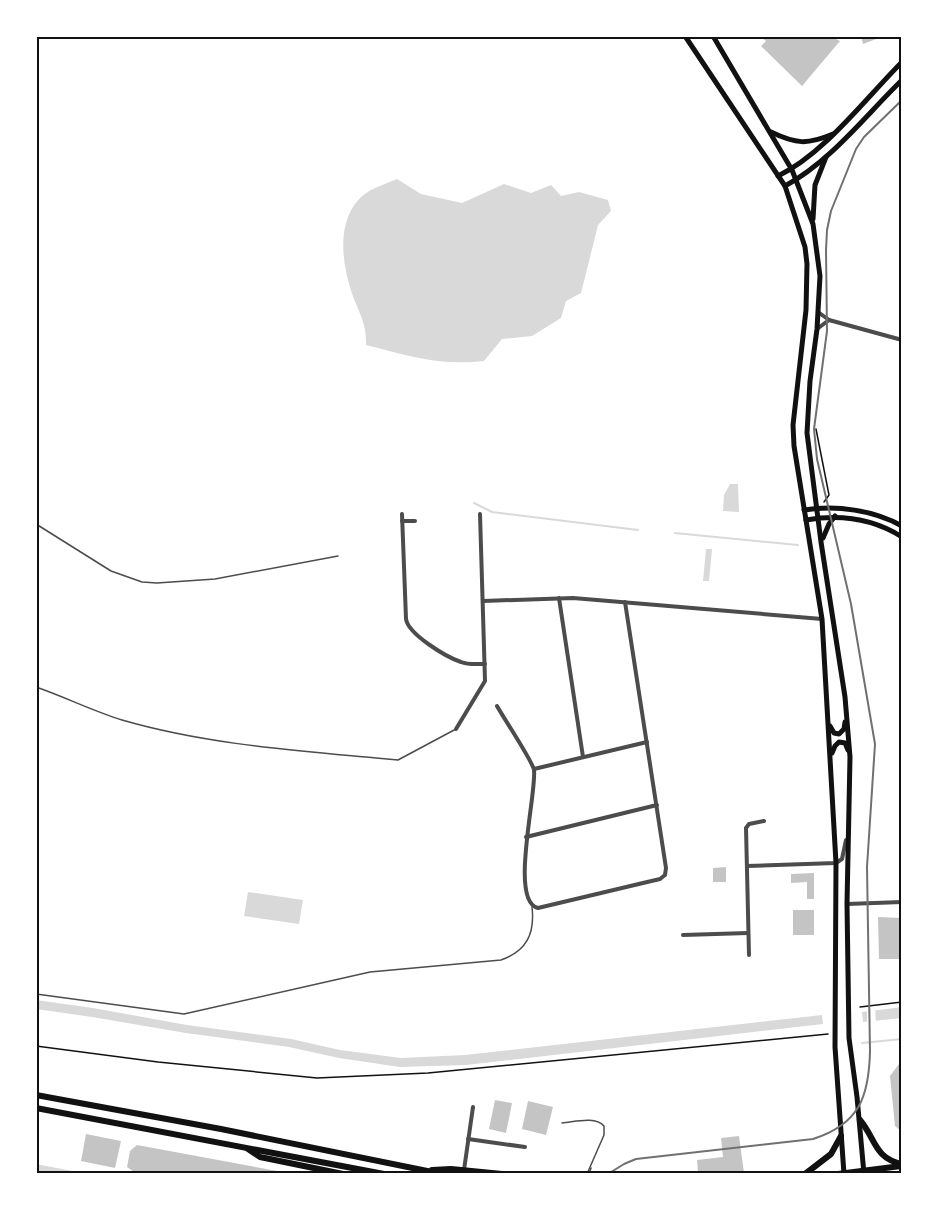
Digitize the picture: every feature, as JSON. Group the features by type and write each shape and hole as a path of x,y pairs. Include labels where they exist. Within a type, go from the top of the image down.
{"highway":[{"path":"36,1095 442,1174"},
{"path":"36,1108 384,1174"},
{"path":"860,1120 880,1153 891,1162 902,1165"},
{"path":"805,1174 831,1154 841,1136"},
{"path":"245,1147 260,1156 344,1174"},
{"path":"838,1174 863,1173 902,1165"},
{"path":"429,1170 464,1170 502,1174"}],"main road":[{"path":"686,36 785,186 802,237 807,264 806,310 793,425 794,446 822,619 836,863 835,1034 844,1174"},
{"path":"714,36 792,170 813,224"},
{"path":"778,176 792,170 833,134 902,63"},
{"path":"785,186 804,176 826,157 902,80"},
{"path":"769,131 801,143 817,141 833,134"},
{"path":"826,157 815,185 813,224 820,276 807,434 847,715 850,757 847,904 849,1038 860,1120 863,1173"},
{"path":"804,510 817,508 868,512 902,526"},
{"path":"806,520 835,516 854,518 902,537"},
{"path":"821,542 835,516"},
{"path":"829,726 834,733 842,732 847,715"},
{"path":"831,757 835,746 843,742 850,757"}],"street":[{"path":"818,311 829,320 902,340"},
{"path":"817,329 829,320"},
{"path":"402,514 408,627 416,635 456,660 464,663 485,664"},
{"path":"456,729 485,681 480,514"},
{"path":"402,521 415,521"},
{"path":"483,601 559,598 822,619"},
{"path":"559,598 583,757"},
{"path":"497,706 534,769 526,837 525,875 529,903 532,907 538,908 632,886 660,879 665,875 657,805 625,602"},
{"path":"534,769 646,742"},
{"path":"526,837 657,805"},
{"path":"749,955 747,825 764,821"},
{"path":"747,866 836,863 842,859 848,836"},
{"path":"847,904 902,902"},
{"path":"683,935 748,933"},
{"path":"464,1170 473,1107"},
{"path":"468,1139 525,1147"}],"lane":[{"path":"36,524 111,572 142,582 157,584 204,581 338,556"},
{"path":"36,687 120,719 231,744 398,760 456,729"},
{"path":"36,994 184,1014 370,972 501,960 518,952 530,938 534,920 532,907"},
{"path":"562,1123 590,1120 603,1123 604,1135 588,1174"}],"path":[{"path":"816,429 829,495"},
{"path":"860,1007 902,1002"},
{"path":"36,1046 158,1062 317,1078 428,1073 835,1034"}],"shaded area":[{"path":"397,179 421,194 462,203 504,184 531,193 551,185 561,196 579,192 608,200 611,211 598,225 581,293 566,301 561,318 532,336 502,339 484,361 439,361 366,345 363,321 352,295 344,261 344,234 352,209 360,198 371,190"},
{"path":"730,484 738,484 739,512 723,511 724,495"},
{"path":"706,549 712,549 709,581 703,581"},
{"path":"248,892 303,900 299,924 244,916"},
{"path":"36,1000 401,1058 465,1055 822,1015 823,1024 466,1065 400,1067 339,1058 289,1047 36,1009"},
{"path":"902,1007 902,1018 863,1022 862,1012"},
{"path":"36,1164 88,1174 36,1174"}],"pier":[{"path":"875,1007 876,1023 867,1024 867,1008"}],"building":[{"path":"760,36 830,36 840,41 802,86 761,46 766,41"},
{"path":"861,36 884,36 863,44"},
{"path":"726,867 726,882 713,882 713,868"},
{"path":"814,873 814,899 807,899 807,882 791,883 791,874"},
{"path":"793,910 814,910 814,935 793,935"},
{"path":"878,917 902,918 902,959 879,959"},
{"path":"899,1064 902,1064 902,1132 895,1126 890,1076"},
{"path":"495,1100 512,1103 506,1133 489,1129"},
{"path":"528,1101 553,1107 546,1135 522,1129"},
{"path":"86,1134 121,1141 115,1168 81,1161"},
{"path":"739,1136 744,1173 679,1174 679,1172 698,1172 697,1160 723,1157 721,1138"},
{"path":"137,1145 288,1174 143,1174 127,1167 130,1151"}],"waterway":[{"path":"474,503 492,512 638,530"},
{"path":"675,533 798,545"},
{"path":"862,1043 902,1039"}],"railway":[{"path":"608,1174 636,1159 813,1139 842,1125 859,1106 864,1095 870,1051 867,867 875,744 851,604 817,459 814,429 827,331 826,250 831,211 856,149 864,137 902,100"}]}
